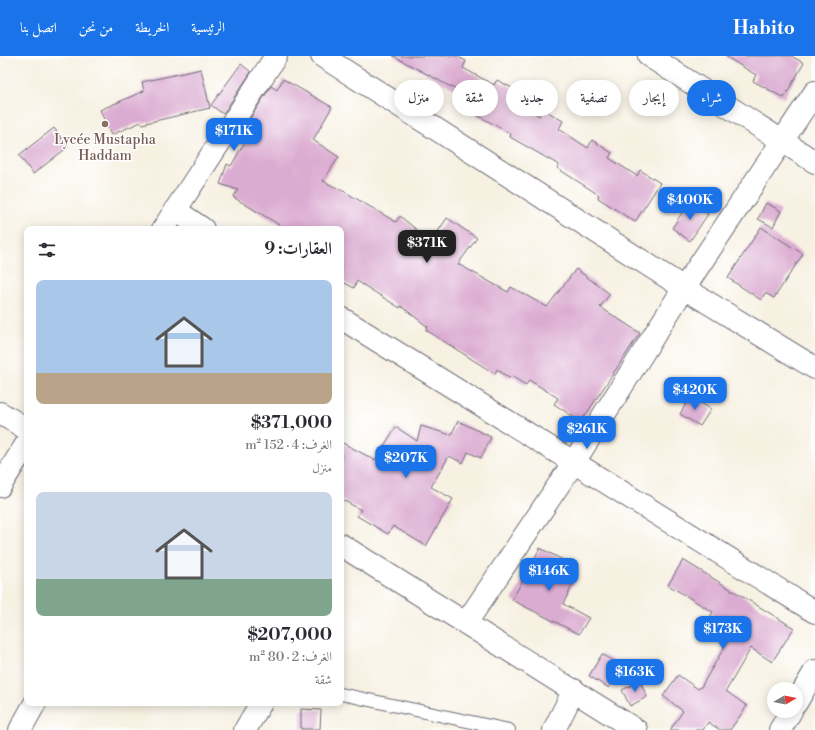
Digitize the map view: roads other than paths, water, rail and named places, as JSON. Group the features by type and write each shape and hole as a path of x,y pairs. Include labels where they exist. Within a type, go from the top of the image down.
{"street":[{"path":"165,226 276,56"},
{"path":"322,56 684,288 815,368"},
{"path":"649,56 815,162"},
{"path":"466,623 574,462 684,288 815,92"},
{"path":"176,210 200,226"},
{"path":"344,320 815,612"},
{"path":"0,414 24,427"},
{"path":"0,486 24,448"},
{"path":"344,552 466,623 636,730"},
{"path":"803,691 815,671"},
{"path":"554,730 574,690"},
{"path":"20,730 33,706"},
{"path":"245,730 259,706"},
{"path":"780,730 787,718"}],"lane":[{"path":"344,695 509,730"}],"place":[{"name":"Lycée Mustapha Haddam","path":"105,124"}]}
